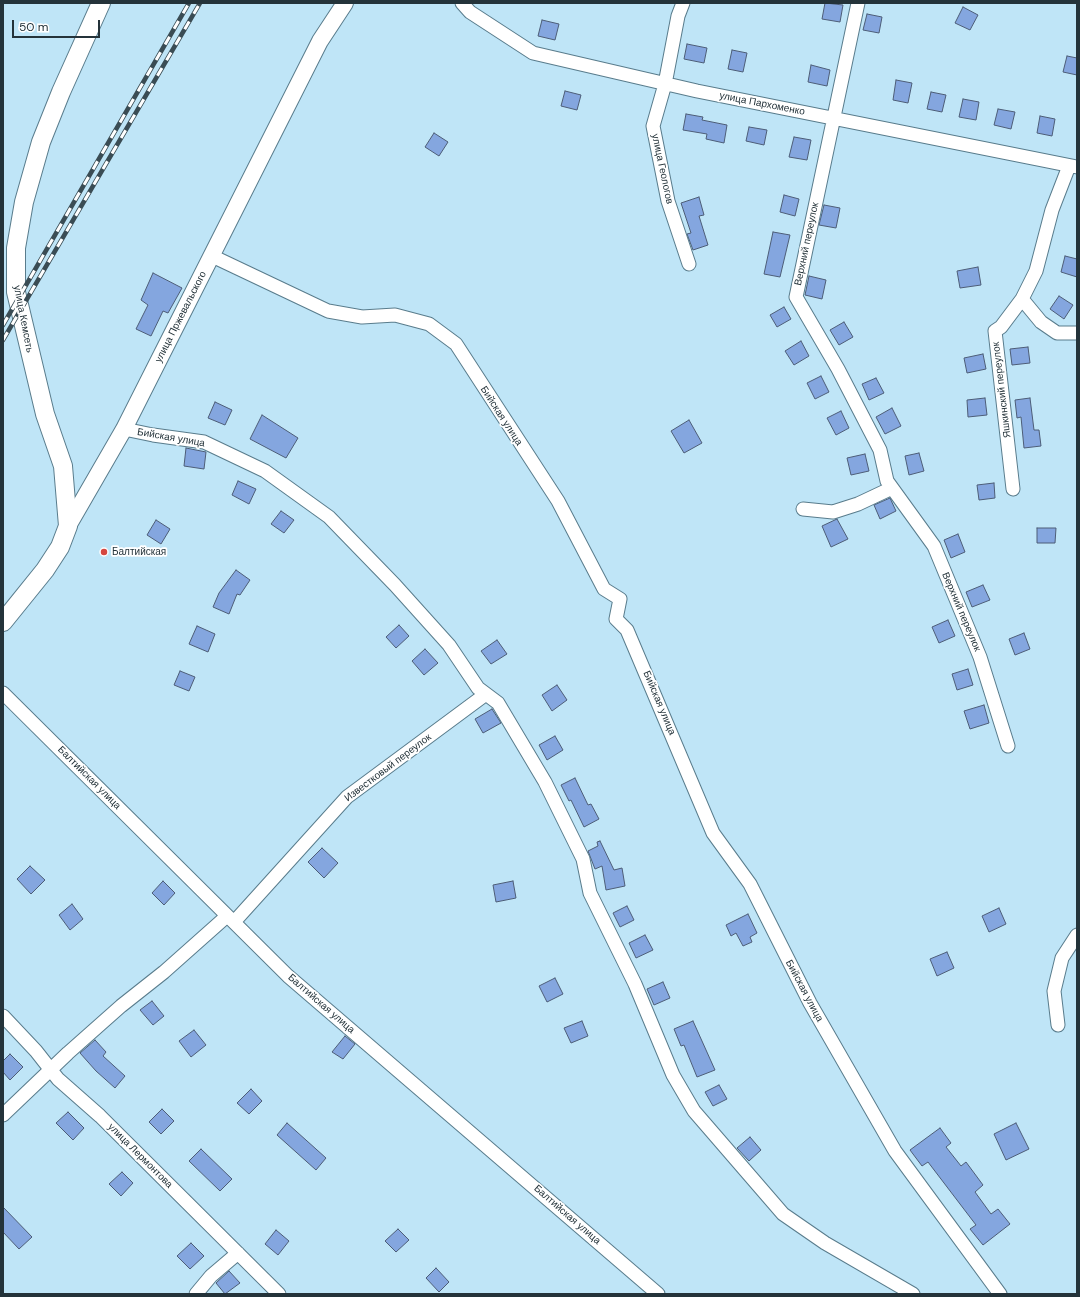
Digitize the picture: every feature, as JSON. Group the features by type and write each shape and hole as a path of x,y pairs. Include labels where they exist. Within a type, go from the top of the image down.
{"main road":[{"name":"улица Кемсеть","path":"68,526 63,466 45,414 16,292 16,248 24,202 41,142 61,92 101,3"},
{"name":"улица Пржевальского","path":"3,622 45,570 60,547 68,526"}],"street":[{"name":"улица Пржевальского","path":"68,526 124,429 320,41 345,3"},
{"name":"улица Пархоменко","path":"462,3 470,12 533,53 665,84 1073,167"},
{"name":"улица Геологов","path":"683,3 678,16 665,84 653,126 668,201 689,264"},
{"name":"Верхний переулок","path":"858,3 796,296 838,369 880,450 887,481 934,546 980,657 1008,746"},
{"name":"Яшкинский переулок","path":"1013,489 995,331 1001,327 1022,299 1036,271 1052,210 1073,167"},
{"name":"Бийская улица","path":"212,256 328,311 362,317 395,315 429,324 456,344 558,501 604,589 620,600 616,619 627,630 713,833 750,884 810,1003 895,1151 1000,1294"},
{"path":"1022,299 1040,322 1057,333 1077,333"},
{"name":"Бийская улица","path":"124,429 153,435 204,442 266,471 329,517 395,585 449,645 478,688 498,703 545,782 583,859 590,893 634,984 673,1076 694,1111 783,1214 825,1243 913,1294"},
{"path":"803,508 833,512 858,504 892,488"},
{"name":"Балтийская улица","path":"3,693 288,976 658,1294"},
{"name":"Известковый переулок","path":"3,1115 51,1068 121,1006 231,919 347,797 486,694"},
{"path":"1058,1025 1054,991 1062,958 1077,936"},
{"name":"улица Лермонтова","path":"3,1016 51,1068 58,1079 100,1116 279,1294"},
{"path":"196,1294 211,1276 238,1253"}],"building":[{"path":"825,3 843,5 840,22 822,19"},
{"path":"963,7 978,15 970,30 955,23"},
{"path":"867,14 882,17 879,33 863,30"},
{"path":"542,20 559,24 555,40 538,36"},
{"path":"687,44 707,48 704,63 684,59"},
{"path":"732,50 747,53 743,72 728,69"},
{"path":"1067,56 1077,58 1077,75 1063,72"},
{"path":"811,65 830,70 827,86 808,82"},
{"path":"896,80 912,83 908,103 893,100"},
{"path":"565,91 581,95 577,110 561,106"},
{"path":"931,92 946,95 942,112 927,109"},
{"path":"963,99 979,102 976,120 959,117"},
{"path":"998,109 1015,112 1011,129 994,125"},
{"path":"686,114 703,117 702,120 727,125 724,143 706,139 707,134 683,130"},
{"path":"1040,116 1055,119 1052,136 1037,133"},
{"path":"749,127 767,130 764,145 746,141"},
{"path":"434,133 448,142 439,156 425,147"},
{"path":"794,137 811,140 807,160 789,157"},
{"path":"784,195 799,199 795,216 780,212"},
{"path":"699,197 704,215 699,216 708,245 693,250 687,234 691,233 681,203"},
{"path":"824,205 840,208 836,228 819,225"},
{"path":"773,232 790,235 780,277 764,274"},
{"path":"1065,256 1077,259 1077,277 1061,272"},
{"path":"978,267 981,285 960,288 957,271"},
{"path":"153,273 182,288 168,313 163,311 151,336 136,329 148,305 141,300"},
{"path":"809,276 826,280 822,299 805,295"},
{"path":"1059,296 1073,305 1064,319 1050,309"},
{"path":"784,307 791,319 777,327 770,315"},
{"path":"844,322 853,337 839,345 830,330"},
{"path":"801,341 809,356 794,365 785,351"},
{"path":"1028,347 1030,363 1012,365 1010,349"},
{"path":"983,354 986,369 967,373 964,358"},
{"path":"821,376 829,392 815,399 807,383"},
{"path":"876,378 884,393 869,400 862,384"},
{"path":"985,398 987,415 968,417 967,400"},
{"path":"1030,398 1034,430 1039,430 1041,446 1024,448 1021,417 1017,418 1015,400"},
{"path":"215,402 232,410 225,425 208,418"},
{"path":"892,408 901,426 885,434 876,417"},
{"path":"841,411 849,428 836,435 827,418"},
{"path":"262,415 298,438 286,458 250,439"},
{"path":"689,420 702,443 684,453 671,431"},
{"path":"186,448 206,452 204,469 184,466"},
{"path":"919,453 924,471 909,475 905,456"},
{"path":"865,454 869,471 851,475 847,458"},
{"path":"238,481 256,489 249,504 232,495"},
{"path":"994,483 995,498 979,500 977,485"},
{"path":"890,498 896,511 880,519 874,505"},
{"path":"281,511 294,520 284,533 271,524"},
{"path":"837,519 848,539 831,547 822,526"},
{"path":"156,520 170,529 161,544 147,535"},
{"path":"1037,528 1056,528 1055,543 1037,543"},
{"path":"958,534 965,552 951,558 944,540"},
{"path":"236,570 250,580 240,595 237,594 229,614 213,607 219,593"},
{"path":"983,585 990,600 972,607 966,592"},
{"path":"948,620 955,636 939,643 932,627"},
{"path":"399,625 409,636 396,648 386,637"},
{"path":"197,626 215,634 208,652 189,644"},
{"path":"1024,633 1030,649 1015,655 1009,639"},
{"path":"497,640 507,654 491,664 481,651"},
{"path":"425,649 438,663 424,675 412,661"},
{"path":"968,669 973,685 957,690 952,674"},
{"path":"180,671 195,677 189,691 174,685"},
{"path":"557,685 567,700 552,711 542,695"},
{"path":"984,705 989,723 970,729 964,711"},
{"path":"492,709 501,723 483,733 475,719"},
{"path":"555,736 563,750 547,760 539,745"},
{"path":"575,778 588,805 591,804 599,819 584,827 571,800 569,801 561,785"},
{"path":"600,841 614,870 622,868 625,886 606,890 602,866 595,869 588,851 598,846 597,842"},
{"path":"322,848 338,863 324,878 308,862"},
{"path":"30,866 45,880 31,894 17,879"},
{"path":"163,881 175,893 164,905 152,893"},
{"path":"513,881 516,898 496,902 493,885"},
{"path":"72,904 83,919 70,930 59,915"},
{"path":"627,906 634,920 620,927 613,913"},
{"path":"999,908 1006,924 989,932 982,916"},
{"path":"748,914 757,933 750,937 752,942 743,946 736,933 731,936 726,925"},
{"path":"645,935 653,950 636,958 629,943"},
{"path":"947,952 954,968 937,976 930,959"},
{"path":"555,978 563,994 547,1002 539,986"},
{"path":"663,982 670,998 654,1005 647,989"},
{"path":"152,1001 164,1016 153,1025 140,1010"},
{"path":"582,1021 588,1036 571,1043 564,1028"},
{"path":"693,1021 715,1070 697,1077 684,1045 681,1046 674,1029"},
{"path":"194,1030 206,1045 191,1057 179,1041"},
{"path":"345,1036 355,1044 343,1059 332,1052"},
{"path":"95,1040 106,1052 103,1056 125,1076 115,1088 96,1071 80,1053"},
{"path":"10,1054 23,1067 10,1080 3,1072 3,1061"},
{"path":"719,1085 727,1099 713,1106 705,1092"},
{"path":"251,1089 262,1101 249,1114 237,1103"},
{"path":"162,1109 174,1121 161,1134 149,1122"},
{"path":"68,1112 84,1128 73,1140 56,1123"},
{"path":"287,1123 326,1158 316,1170 277,1135"},
{"path":"1016,1123 1029,1149 1006,1160 994,1134"},
{"path":"940,1128 951,1143 946,1147 961,1166 966,1162 983,1185 975,1192 991,1214 998,1209 1010,1224 983,1245 970,1229 976,1225 928,1162 922,1166 910,1150"},
{"path":"750,1137 761,1150 749,1161 737,1148"},
{"path":"201,1149 232,1179 220,1191 189,1161"},
{"path":"122,1172 133,1183 121,1196 109,1184"},
{"path":"3,1207 32,1237 19,1249 3,1232"},
{"path":"398,1229 409,1240 396,1252 385,1241"},
{"path":"276,1230 289,1241 278,1255 265,1244"},
{"path":"191,1243 204,1256 190,1269 177,1256"},
{"path":"436,1268 449,1282 439,1292 426,1278"},
{"path":"229,1271 240,1283 225,1294 216,1283"}],"railway":[{"path":"3,325 189,3"},
{"path":"3,340 200,3"}],"place":[{"name":"Балтийская","path":"104,552"}]}
